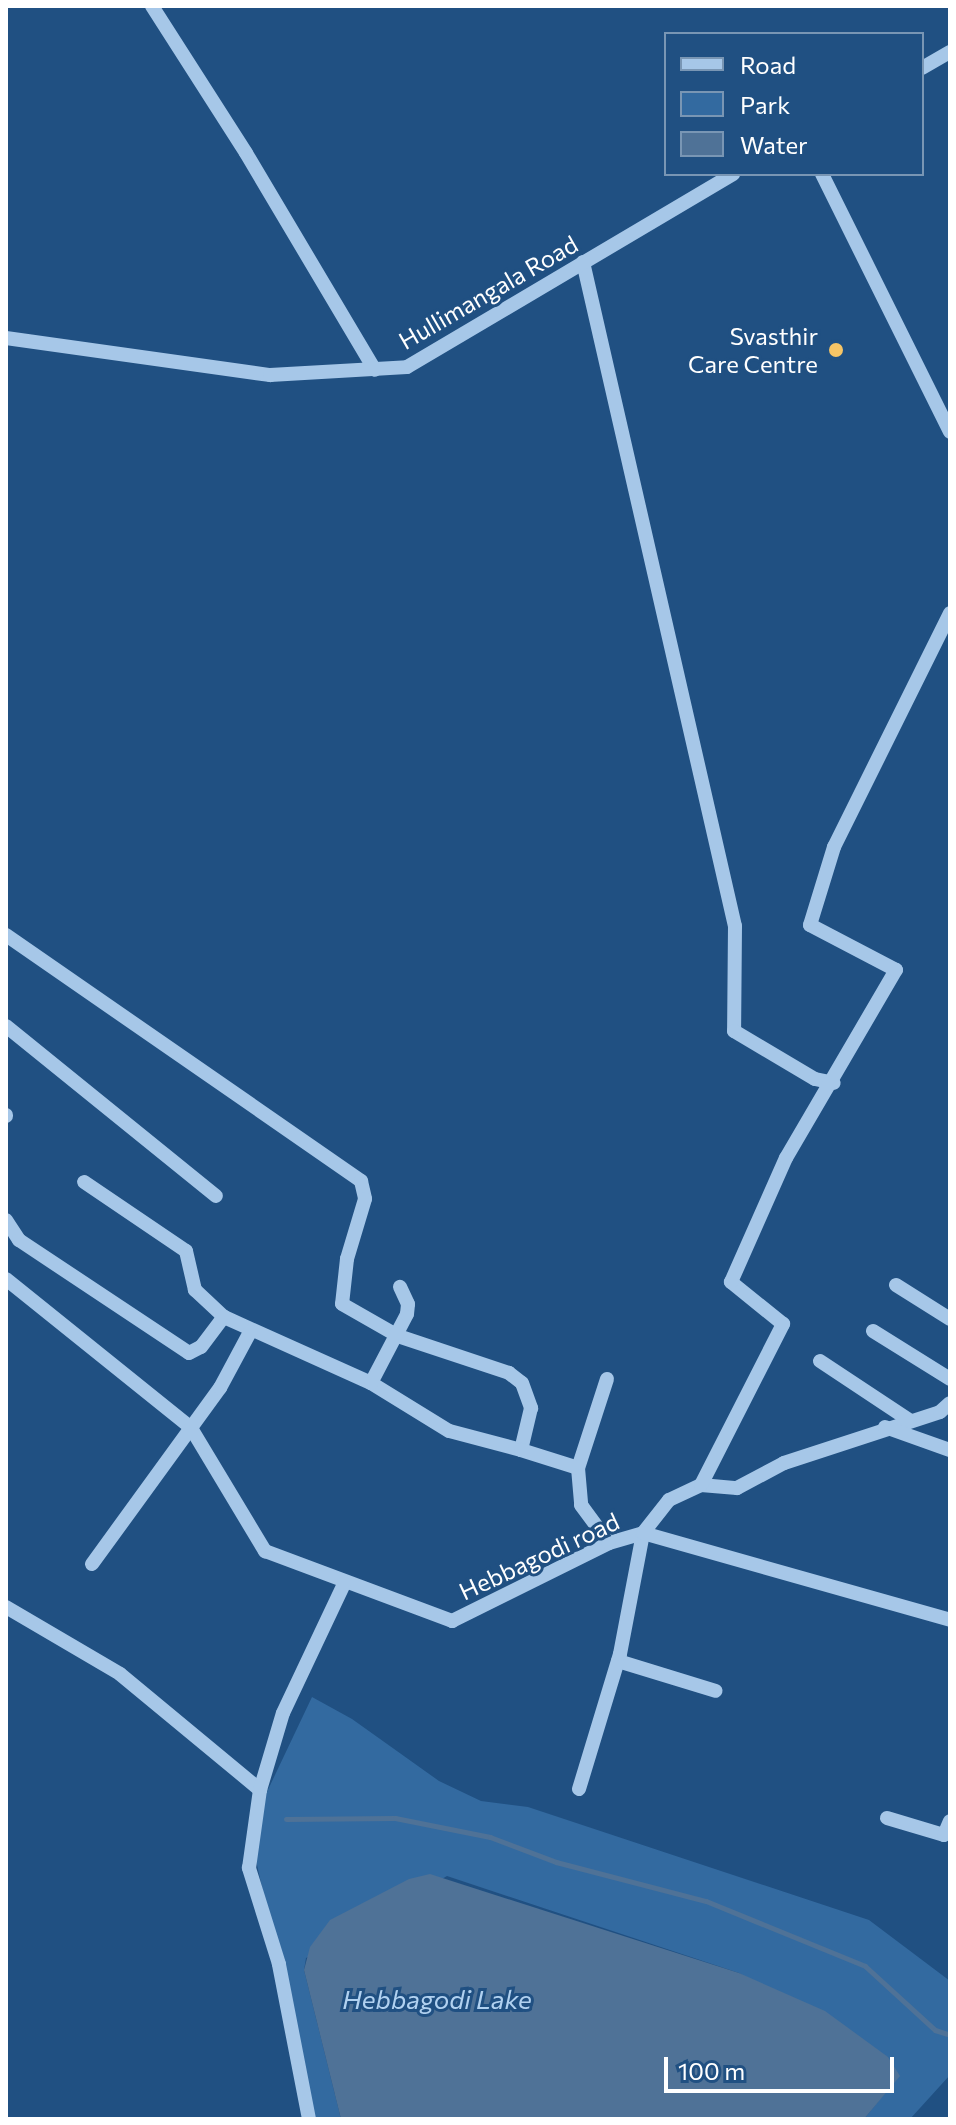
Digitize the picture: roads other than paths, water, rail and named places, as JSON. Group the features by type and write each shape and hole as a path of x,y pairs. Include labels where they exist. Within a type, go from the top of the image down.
{"street":[{"path":"152,6 375,370"},
{"path":"924,67 950,52"},
{"name":"Hullimangala Road","path":"6,338 270,375 407,367 730,176"},
{"path":"823,176 950,432"},
{"path":"583,262 735,926 734,1031 815,1079 834,1083"},
{"path":"701,1485 783,1324 731,1282 786,1158 834,1083 896,970 810,925 834,847 950,613"},
{"path":"6,935 361,1181 365,1199 349,1246 342,1304 398,1336 509,1373 522,1383 531,1408 521,1450"},
{"path":"6,1026 216,1196"},
{"path":"84,1182 186,1251 195,1290 224,1317 250,1332 371,1383 449,1431 578,1468"},
{"path":"6,1220 19,1240 189,1353 201,1347 224,1317"},
{"name":"Hebbagodi road","path":"6,1279 191,1428 265,1551 344,1584 452,1621 609,1543 643,1533 669,1500 701,1485 737,1488 784,1463 950,1403"},
{"path":"896,1285 950,1319"},
{"path":"371,1383 398,1336 408,1304 400,1287"},
{"path":"873,1331 950,1379"},
{"path":"92,1564 191,1428 250,1332"},
{"path":"820,1361 909,1420"},
{"path":"607,1379 578,1468 581,1505 609,1543"},
{"path":"885,1427 950,1450"},
{"path":"579,1789 618,1661 643,1533 950,1620"},
{"path":"309,2119 279,1964 249,1868 260,1790 283,1713 344,1584"},
{"path":"6,1607 120,1674 260,1790"},
{"path":"618,1661 716,1691"},
{"path":"887,1818 944,1835 950,1821"}],"water":[{"name":"Hebbagodi Lake","path":"430,1874 739,1973 825,2011 888,2057 900,2076 864,2119 341,2119 304,1970 310,1947 330,1920 409,1879"}],"waterway":[{"path":"286,1819 395,1818 490,1837 556,1862 706,1901 865,1966 935,2030 950,2035"}],"place":[{"name":"Svasthir Care Centre","path":"836,350"}]}
